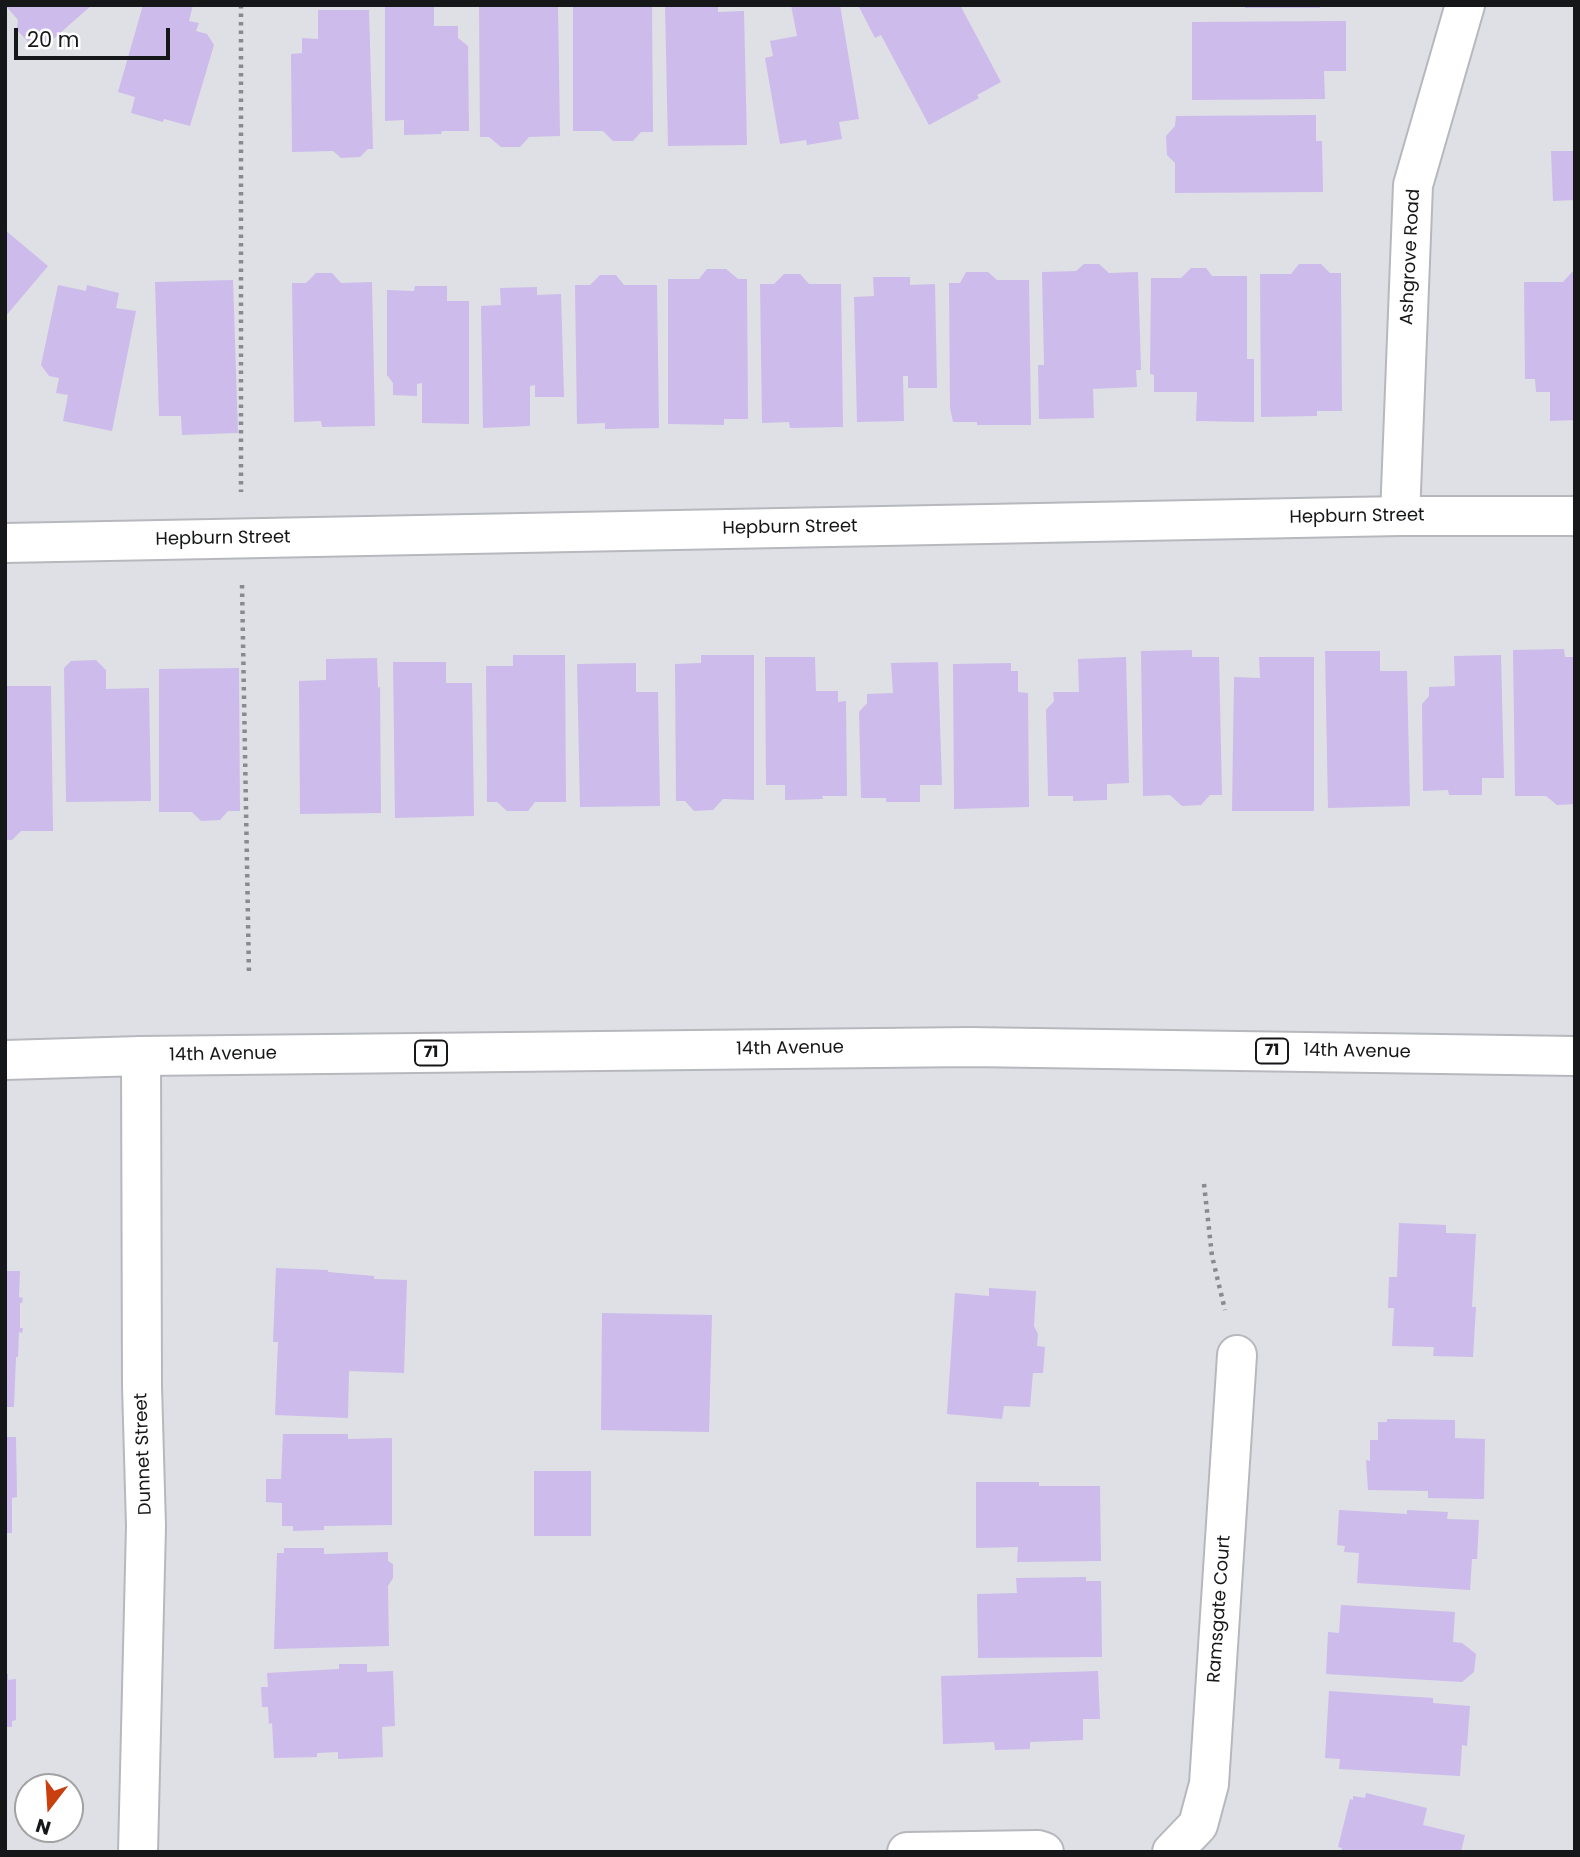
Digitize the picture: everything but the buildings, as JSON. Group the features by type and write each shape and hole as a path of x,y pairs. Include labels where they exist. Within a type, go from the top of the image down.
{"street":[{"name":"Ashgrove Road","path":"1400,516 1413,185 1465,5"},
{"name":"Hepburn Street","path":"5,543 1400,516 1575,516"},
{"name":"14th Avenue","path":"5,1060 141,1056 970,1047 1575,1056"},
{"name":"Dunnet Street","path":"138,1852 146,1526 142,1386 141,1056"},
{"name":"Ramsgate Court","path":"1172,1852 1198,1825 1209,1784 1237,1355"},
{"path":"907,1852 1044,1852"}],"path":[{"path":"1204,1184 1212,1256 1237,1355"}]}
